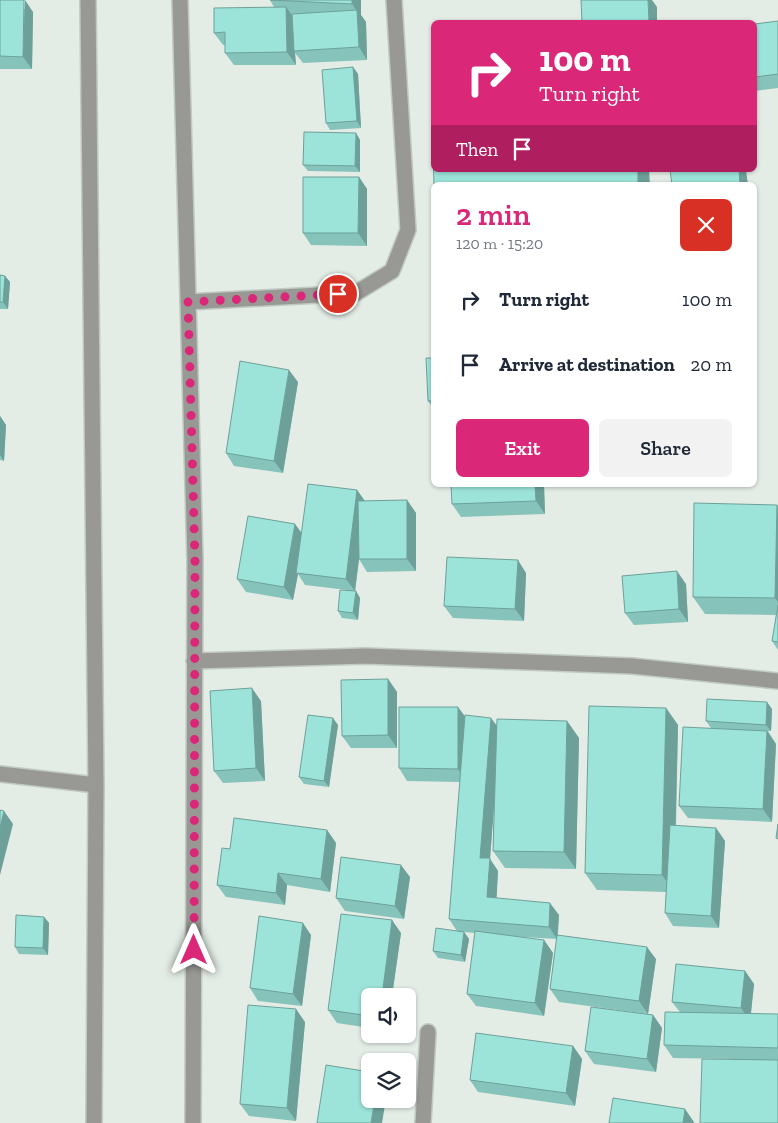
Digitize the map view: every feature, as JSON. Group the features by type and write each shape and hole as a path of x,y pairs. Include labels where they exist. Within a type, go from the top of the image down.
{"street":[{"path":"88,0 96,785 94,1123"},
{"path":"180,0 195,560 193,1123"},
{"path":"188,302 356,293 392,271 408,230 394,0"},
{"path":"194,661 386,657 632,666 778,681"},
{"path":"0,774 96,785"},
{"path":"423,1123 428,1032"}],"building":[{"path":"0,0 24,0 23,57 0,56"},
{"path":"270,0 352,0 352,4"},
{"path":"581,0 648,0 649,20 582,20"},
{"path":"286,7 287,52 225,53 225,32 214,33 214,8"},
{"path":"357,10 359,47 294,51 292,14"},
{"path":"778,21 778,74 757,77 757,24"},
{"path":"353,67 357,121 326,123 322,70"},
{"path":"304,132 356,133 355,166 303,165"},
{"path":"434,172 638,172 638,182 434,182"},
{"path":"670,172 739,172 740,182 672,182"},
{"path":"303,177 359,177 358,233 303,233"},
{"path":"0,275 5,276 3,302 0,302"},
{"path":"426,358 431,358 431,401 428,401"},
{"path":"240,361 289,370 274,461 226,453"},
{"path":"308,484 357,490 346,579 296,573"},
{"path":"451,487 535,487 536,501 452,504"},
{"path":"407,500 407,559 359,559 358,501"},
{"path":"694,503 777,505 775,598 693,597"},
{"path":"248,516 295,524 284,587 237,579"},
{"path":"447,557 518,560 515,609 444,606"},
{"path":"677,571 679,609 625,613 622,576"},
{"path":"340,590 356,591 353,613 338,611"},
{"path":"778,605 778,642 772,641"},
{"path":"388,679 388,735 342,736 341,680"},
{"path":"252,688 256,768 214,771 210,691"},
{"path":"707,699 767,702 766,725 706,721"},
{"path":"589,706 666,708 662,875 585,873"},
{"path":"399,707 458,707 458,769 399,768"},
{"path":"308,715 333,718 324,781 299,777"},
{"path":"465,715 491,718 480,858 490,858 487,897 550,903 549,927 449,919"},
{"path":"497,719 567,721 564,852 493,851"},
{"path":"683,727 767,731 763,809 679,806"},
{"path":"0,810 4,811 0,828"},
{"path":"234,818 327,830 321,879 278,873 276,893 217,885 222,848 230,849"},
{"path":"670,825 716,828 711,916 665,913"},
{"path":"341,857 401,865 395,906 336,898"},
{"path":"341,914 392,920 383,988 361,988 361,1015 328,1010"},
{"path":"16,915 44,917 43,948 15,947"},
{"path":"259,916 303,923 293,994 250,988"},
{"path":"436,928 464,932 461,955 433,951"},
{"path":"475,931 544,940 535,1003 467,994"},
{"path":"557,935 647,947 639,1001 550,989"},
{"path":"676,964 745,971 741,1008 672,1002"},
{"path":"248,1005 296,1009 287,1108 240,1104"},
{"path":"591,1007 653,1015 647,1059 585,1051"},
{"path":"665,1012 778,1014 778,1048 664,1045"},
{"path":"476,1033 573,1046 566,1093 470,1080"},
{"path":"702,1059 778,1060 778,1123 700,1123"},
{"path":"326,1065 361,1071 361,1108 374,1108 371,1123 317,1123"},
{"path":"613,1098 685,1109 683,1123 609,1123"}],"route":[{"path":"194,950 195,560 188,302 338,294"}]}
